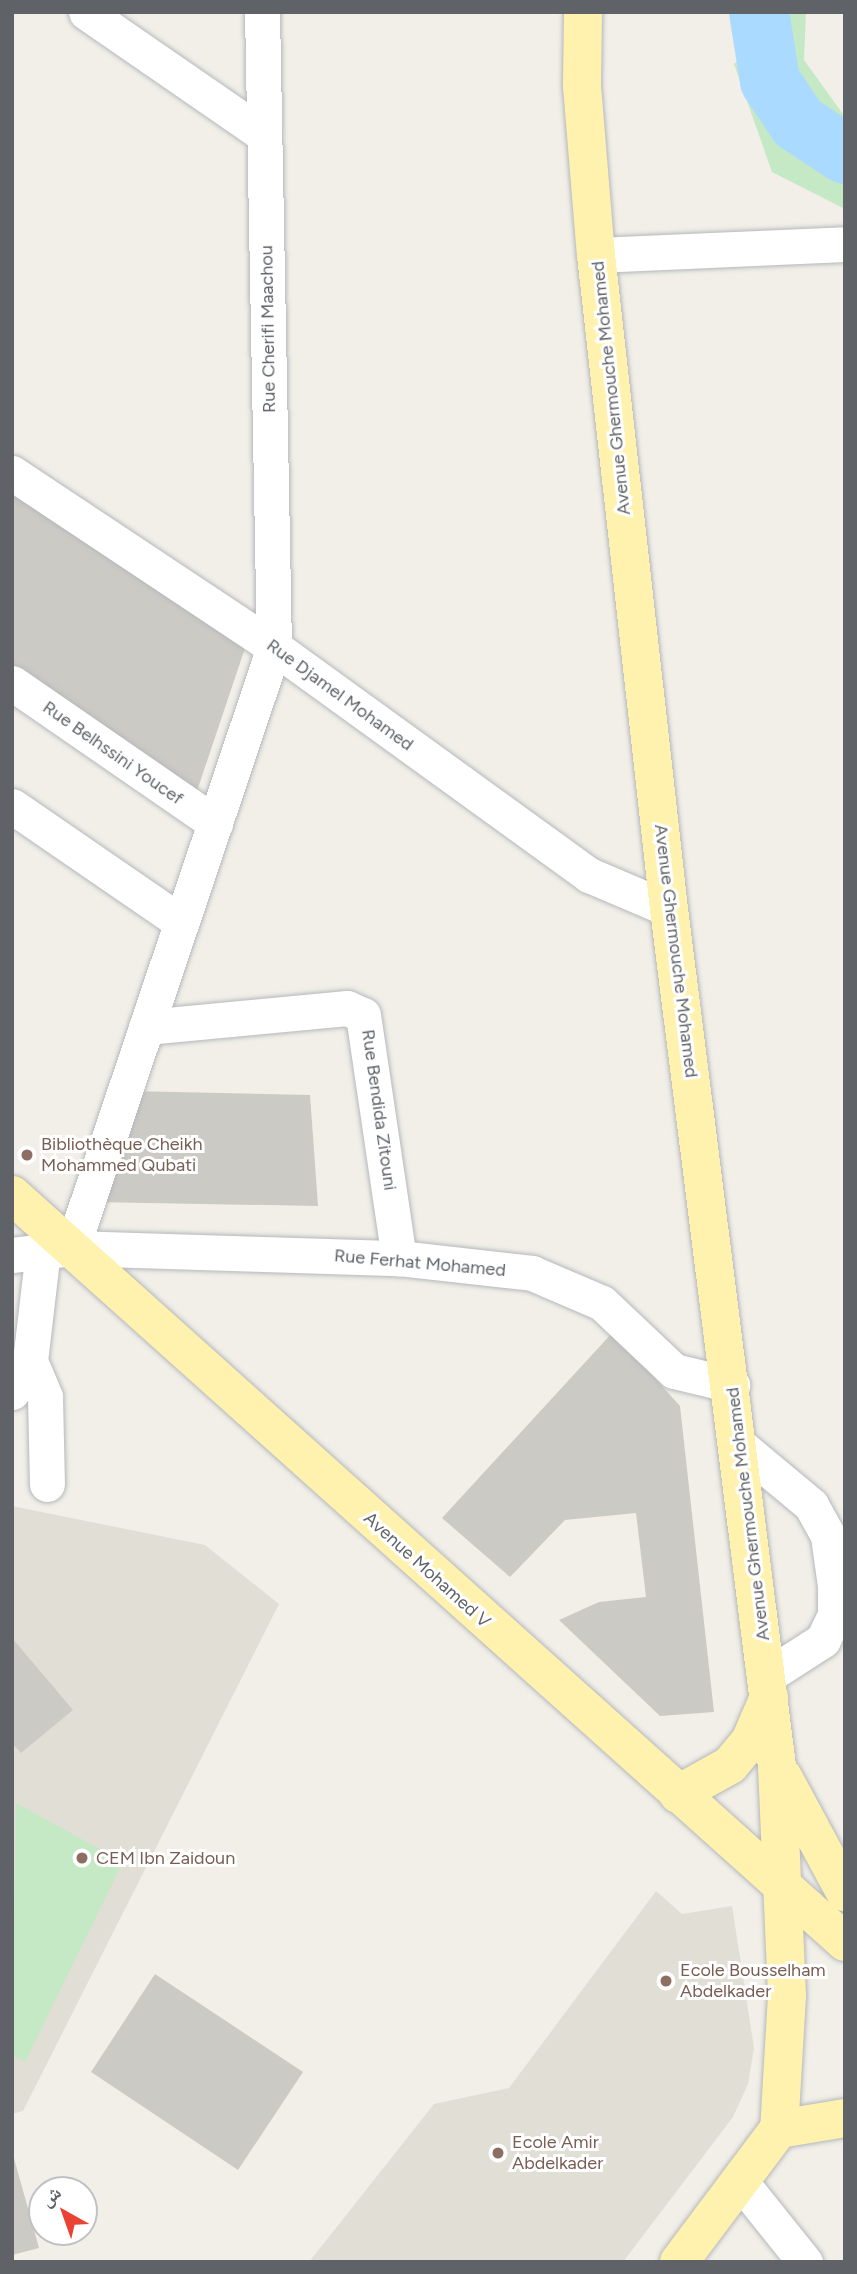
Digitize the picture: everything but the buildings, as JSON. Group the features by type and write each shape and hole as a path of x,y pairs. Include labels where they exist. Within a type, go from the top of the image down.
{"main road":[{"name":"Avenue Ghermouche Mohamed","path":"583,12 582,86 596,255 669,909 732,1385 777,1766 785,1889 787,2020 779,2129"},
{"name":"Avenue Mohamed V","path":"12,1195 42,1251 678,1794 845,1942"},
{"path":"678,1794 730,1765 750,1741 768,1686"},
{"path":"777,1766 845,1892"},
{"path":"679,2262 779,2129 845,2118"}],"street":[{"path":"86,12 264,135"},
{"name":"Rue Cherifi Maachou","path":"262,12 274,647"},
{"path":"596,255 845,244"},
{"name":"Rue Djamel Mohamed","path":"12,473 274,647 589,875 669,909"},
{"path":"12,1392 30,1361 42,1251 146,1027 274,647"},
{"name":"Rue Belhssini Youcef","path":"12,683 215,823"},
{"path":"12,806 181,922"},
{"name":"Rue Bendida Zitouni","path":"146,1027 347,1008 363,1015 399,1258"},
{"name":"Rue Ferhat Mohamed","path":"42,1251 399,1258 532,1273 575,1287 674,1371 732,1385"},
{"path":"30,1361 45,1397 47,1484"},
{"path":"739,1445 811,1505 828,1536 835,1587 835,1615 823,1640 768,1686"},
{"path":"740,2181 805,2262"}],"shaded area":[{"name":"CEM Ibn Zaidoun","path":"12,1506 205,1545 279,1604 23,2111 12,2114"},
{"path":"656,1891 682,1914 732,1906 754,2048 748,2084 733,2117 623,2262 309,2262 434,2104 509,2088"}],"green space":[{"path":"734,12 768,12 755,46 773,31 773,12 806,12 804,60 845,117 845,209 772,172 734,64 754,47 735,42"},
{"path":"16,1803 123,1862 25,2062 12,2055"}],"waterway":[{"path":"759,12 770,81 798,123 845,154"}],"place":[{"name":"Bibliothèque Cheikh Mohammed Qubati","path":"27,1155"},
{"name":"CEM Ibn Zaidoun","path":"82,1858"},
{"name":"Ecole Bousselham Abdelkader","path":"666,1981"},
{"name":"Ecole Amir Abdelkader","path":"498,2153"}]}
